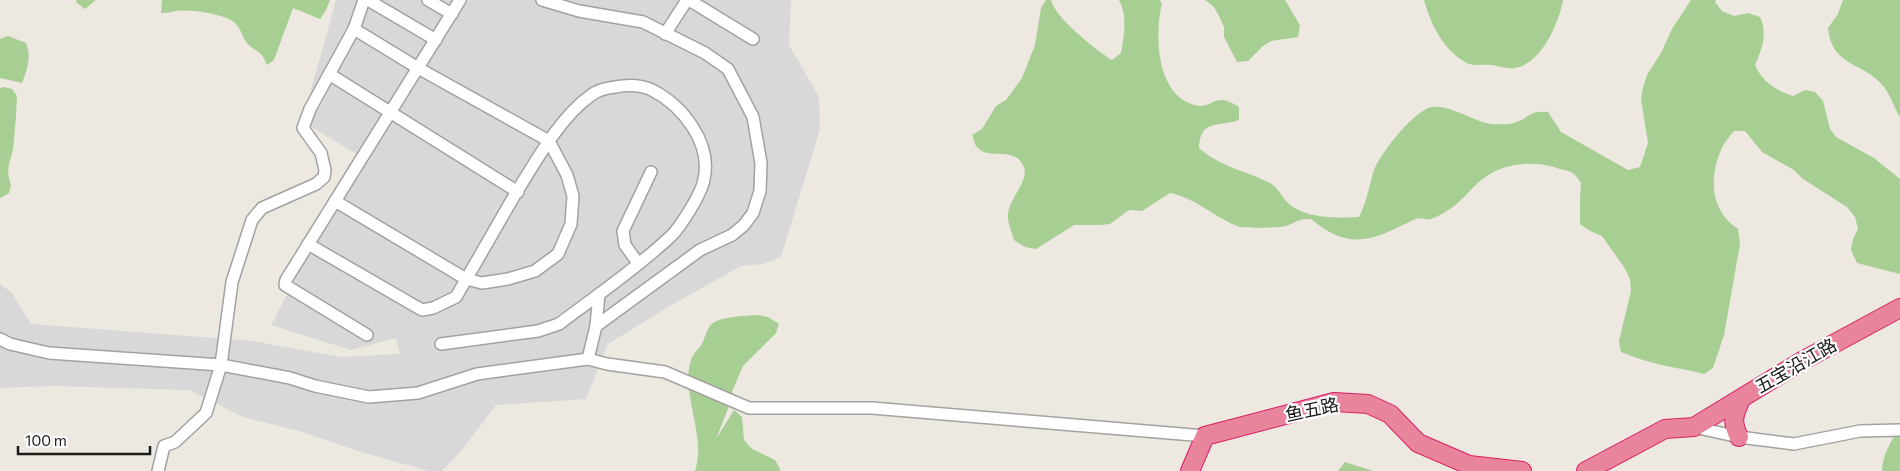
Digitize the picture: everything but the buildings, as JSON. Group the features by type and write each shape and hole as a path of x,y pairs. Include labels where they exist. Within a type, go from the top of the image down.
{"highway":[{"name":"五宝沿江路","path":"1694,427 1802,361 1900,308"},
{"path":"1739,437 1734,427 1734,415 1741,399"},
{"name":"鱼五路","path":"1205,436 1334,402 1368,404 1390,414 1418,443 1469,466 1522,471"},
{"path":"1586,471 1665,429 1694,427"},
{"path":"1190,471 1205,436"}],"street":[{"path":"158,471 164,446 175,442 206,414 221,365 232,282 252,220 262,208 316,184 324,177 325,170 321,153 302,128 310,109 354,29 366,0 436,40"},
{"path":"428,0 452,14"},
{"path":"367,335 285,285 286,280 460,0"},
{"path":"542,0 579,11 643,22 704,53 728,69 753,117 761,163 760,191 753,213 744,224 732,235 700,250 596,326"},
{"path":"665,34 688,0 752,39"},
{"path":"336,201 466,279 482,283 508,280 535,271 558,254 571,224 573,196 567,175 549,141 418,68 354,29"},
{"path":"329,74 518,192"},
{"path":"308,244 422,310 433,308 456,297 549,141 574,110 591,95 604,89 636,86 651,90 676,107 691,125 702,143 705,164 704,179 695,201 671,236 559,324 538,331 441,344"},
{"path":"638,263 625,245 623,231 651,172"},
{"path":"588,358 596,326 598,294"},
{"path":"0,339 10,344 49,354 221,365 290,378 316,386 368,397 418,392 477,374 588,358 607,364 665,372 749,408 872,408 1205,436"},
{"path":"1694,427 1739,437 1794,444 1860,431 1900,430"}],"shaded area":[{"path":"336,0 791,0 789,45 819,97 820,129 781,257 763,264 741,266 668,307 608,344 586,399 496,405 461,451 442,471 429,471 361,452 299,431 243,417 189,390 52,386 0,388 0,284 12,293 31,324 253,341 341,357 400,354 396,338 351,350 271,325 360,156 305,123 303,119"}],"green space":[{"path":"77,0 96,0 85,9 76,2"},
{"path":"162,0 330,0 320,19 293,8 274,60 267,65 263,56 247,43 235,23 224,17 198,12 161,13"},
{"path":"1046,0 1051,0 1060,15 1077,33 1112,60 1121,53 1124,33 1124,13 1119,0 1159,0 1162,3 1158,32 1159,49 1162,65 1174,92 1185,101 1200,106 1222,100 1239,107 1239,120 1207,128 1200,139 1199,148 1224,164 1271,184 1286,201 1301,211 1320,216 1359,217 1374,170 1383,154 1399,133 1417,115 1432,107 1447,108 1491,124 1511,124 1532,113 1548,112 1561,132 1628,170 1640,167 1648,143 1641,99 1647,75 1661,53 1672,29 1691,0 1716,0 1715,2 1722,11 1734,16 1748,13 1760,17 1764,35 1762,47 1755,65 1766,81 1775,88 1793,96 1805,90 1815,92 1823,101 1830,129 1836,137 1874,158 1900,179 1900,274 1857,263 1851,250 1853,239 1858,229 1855,217 1847,207 1803,179 1794,170 1762,152 1745,131 1734,131 1727,140 1721,150 1715,171 1714,182 1717,203 1722,213 1738,229 1740,244 1724,335 1713,368 1704,374 1652,362 1621,352 1619,341 1631,291 1630,279 1624,267 1602,236 1580,224 1581,183 1579,180 1571,172 1541,164 1520,164 1501,169 1484,178 1455,206 1438,216 1430,219 1415,219 1374,237 1362,239 1338,236 1311,219 1300,220 1283,227 1240,227 1188,199 1170,193 1142,211 1129,210 1110,224 1074,225 1036,249 1025,247 1014,240 1008,217 1009,208 1024,177 1023,165 1019,159 1007,154 981,151 976,146 972,135 982,129 996,106 1006,100 1022,78 1035,45 1041,8"},
{"path":"1205,0 1285,0 1300,25 1298,37 1271,41 1248,61 1237,62 1224,37 1224,27 1219,16 1214,7"},
{"path":"1424,0 1563,0 1553,31 1540,51 1524,65 1506,68 1471,64 1457,57 1439,36"},
{"path":"1843,0 1900,0 1900,117 1884,87 1867,72 1842,57 1831,41 1828,28 1838,14"},
{"path":"8,36 26,43 28,48 28,63 22,83 0,78 0,39"},
{"path":"0,88 12,89 17,96 13,150 8,174 11,186 9,193 0,198"},
{"path":"757,315 768,317 779,324 776,333 743,366 716,439 734,410 742,417 744,440 752,449 775,460 781,471 695,471 698,458 698,444 689,386 691,360 702,344 709,328 714,323 732,317"},
{"path":"1900,428 1900,471 1882,471 1888,448"},
{"path":"1345,462 1373,471 1338,471"}]}
